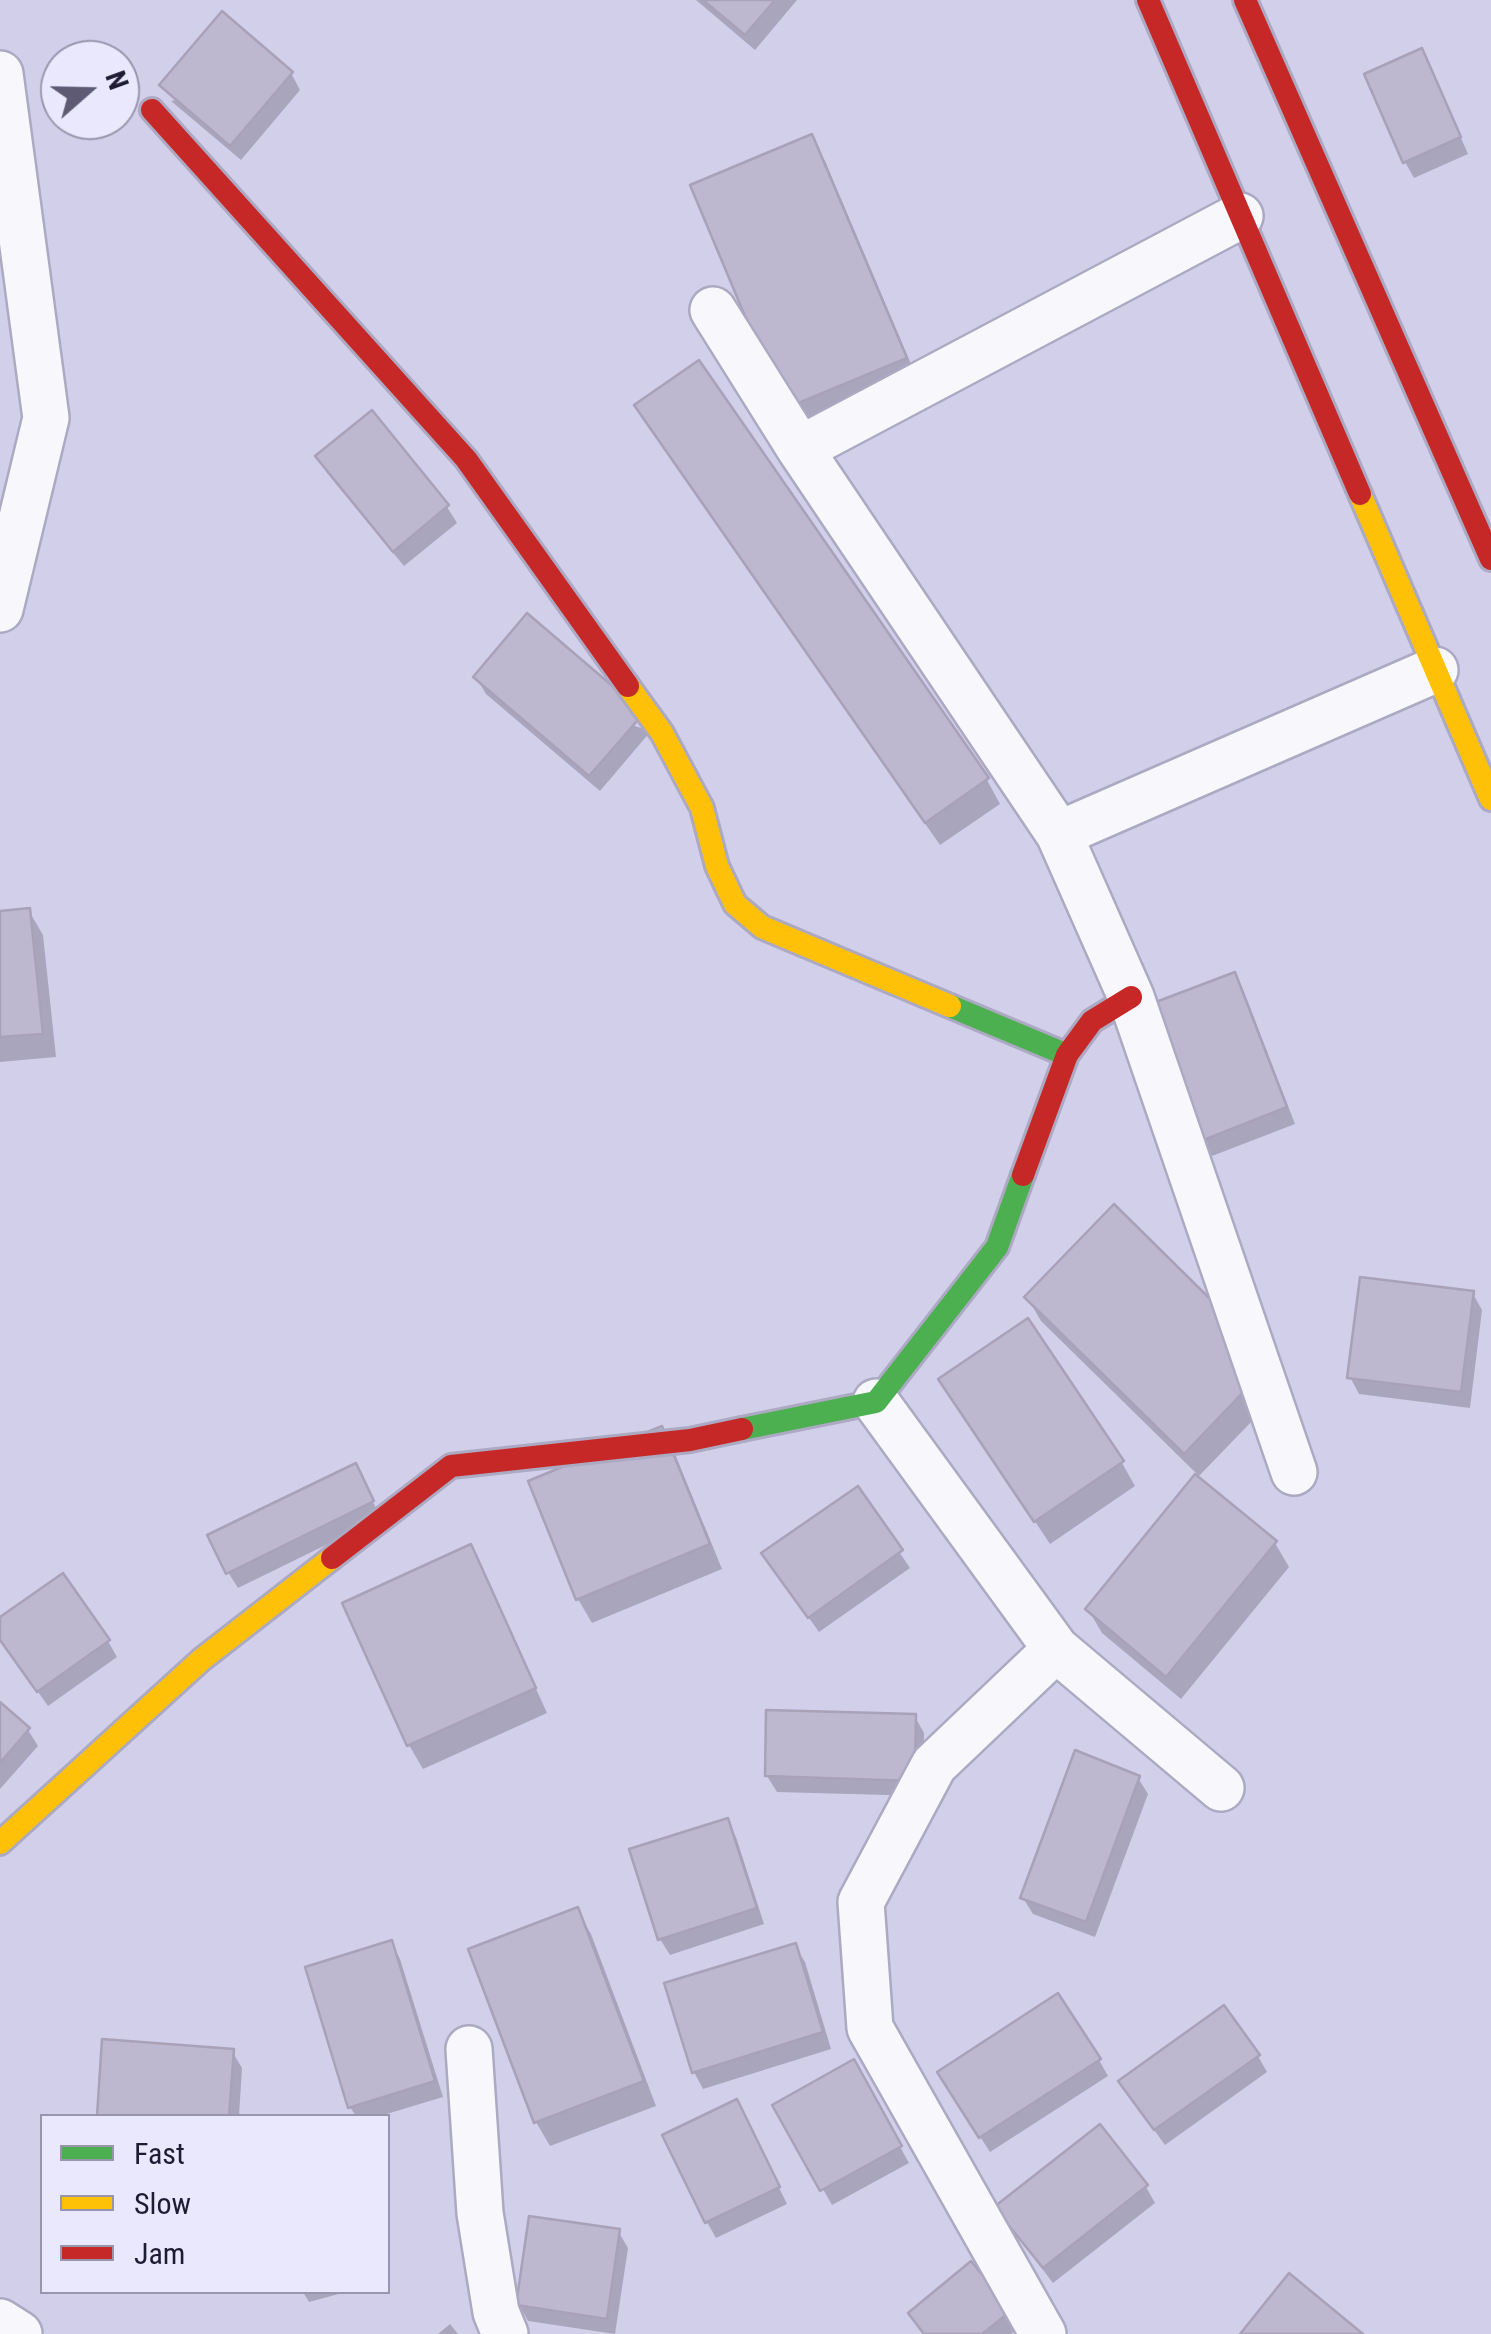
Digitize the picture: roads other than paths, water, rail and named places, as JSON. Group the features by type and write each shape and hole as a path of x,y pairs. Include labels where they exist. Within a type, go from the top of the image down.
{"street":[{"path":"1148,0 1491,799"},
{"path":"1246,0 1491,559"},
{"path":"0,74 46,418 0,608"},
{"path":"152,110 466,459 662,733 702,808 717,866 735,904 762,926 1067,1055"},
{"path":"800,449 1240,216"},
{"path":"712,310 800,449 1059,834 1131,997 1294,1472"},
{"path":"1059,834 1435,670"},
{"path":"0,1843 201,1660 451,1466 690,1440 876,1402 997,1248 1067,1055 1092,1021 1131,997"},
{"path":"876,1402 1056,1649 1221,1788"},
{"path":"1043,2334 870,2028 861,1902 934,1765 1056,1649"},
{"path":"469,2049 480,2213 496,2312 505,2334"},
{"path":"0,2322 19,2334"}]}
